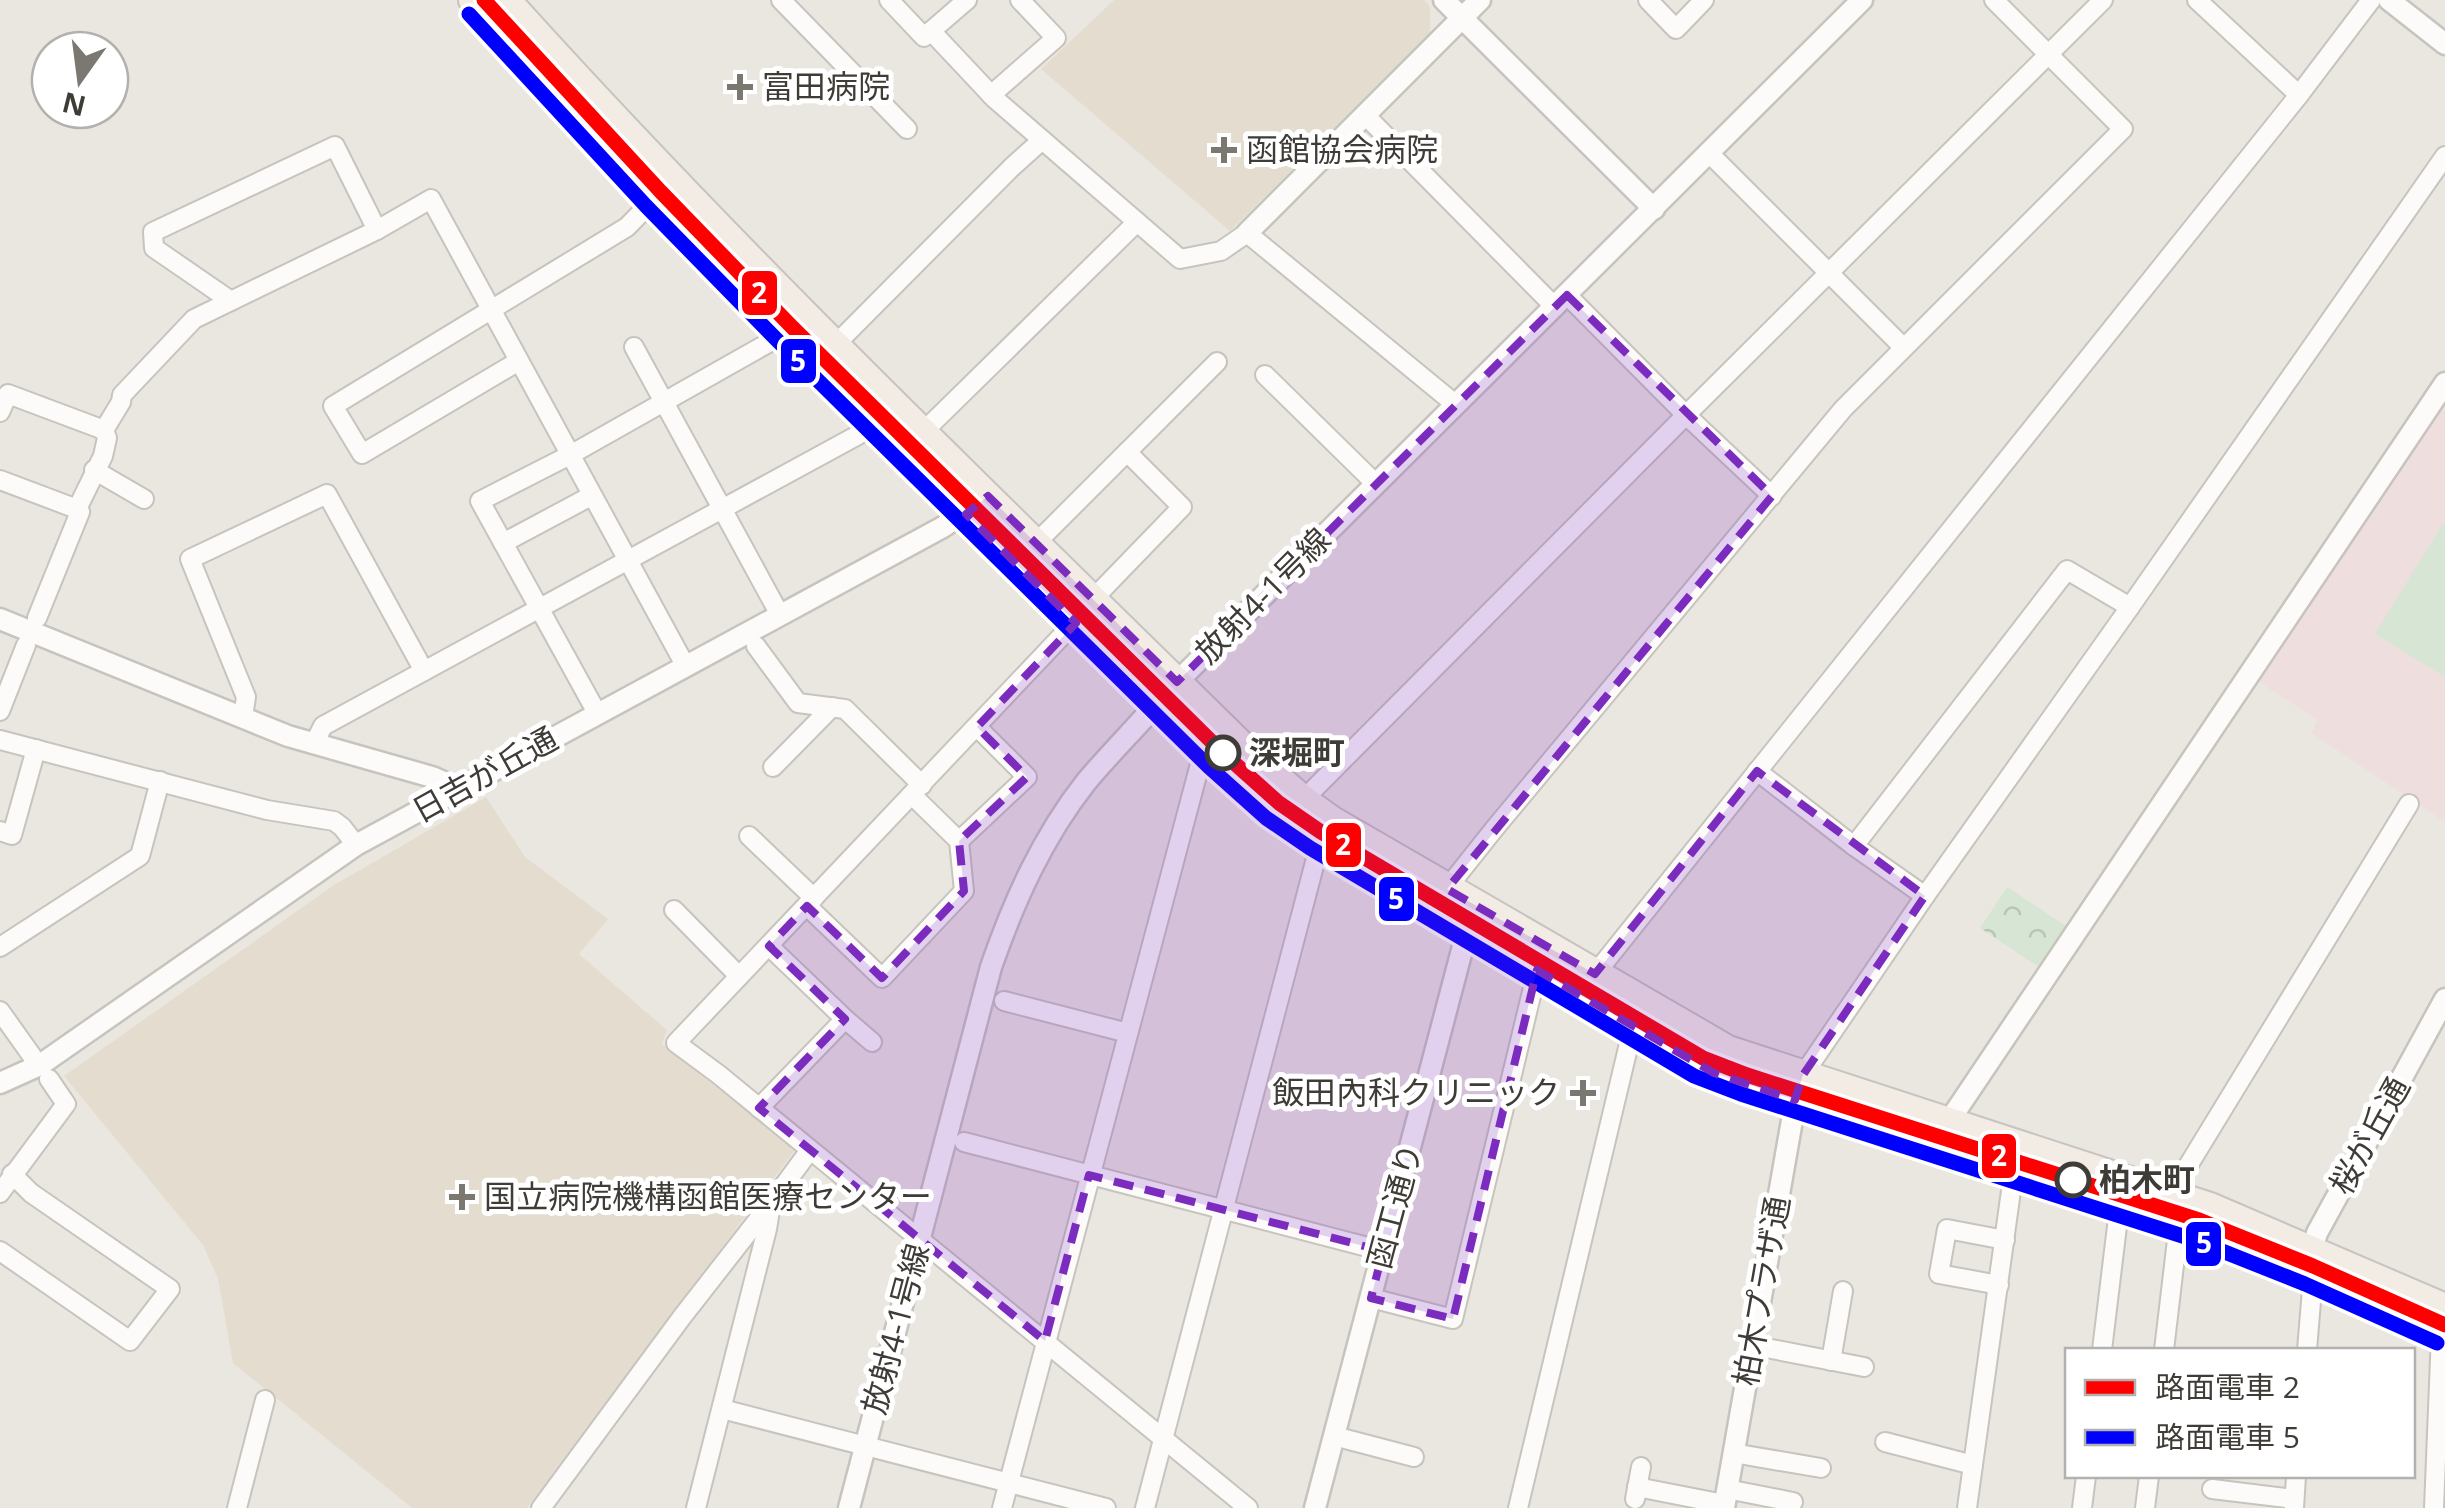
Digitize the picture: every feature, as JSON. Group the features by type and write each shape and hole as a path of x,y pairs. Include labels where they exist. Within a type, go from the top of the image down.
{"main road":[{"path":"473,0 664,189 835,345 923,432 977,505 1075,622 1204,749 1284,820 1320,843 1595,974 1712,1043 1799,1088 1933,1146 2016,1158 2176,1209 2313,1263 2444,1325"},
{"path":"506,0 784,331 873,421 977,505 1036,543 1245,749 1304,800 1450,890 1474,919 1537,970 1714,1073 1949,1122 2016,1158"}],"street":[{"path":"781,0 907,129"},
{"path":"890,0 924,37 967,0"},
{"path":"990,95 1056,38 1020,0"},
{"path":"1444,0 1654,209"},
{"path":"931,32 990,95 1180,259 1222,251 1248,233 1480,0"},
{"path":"1648,0 1676,28 1704,0"},
{"path":"1450,890 1507,813 1843,409 2123,130 1994,0"},
{"path":"1304,800 2103,0"},
{"path":"2197,0 2299,95"},
{"path":"1595,974 2371,0"},
{"path":"2389,0 2445,44"},
{"name":"放射4-1号線","path":"849,1508 992,967 1018,894 1068,806 1106,758 1177,682 1859,1"},
{"path":"1366,116 1772,496"},
{"path":"835,345 1042,140"},
{"path":"231,302 154,248 153,232 335,146 377,230"},
{"path":"1708,152 1903,347"},
{"path":"1799,1088 1924,896 2445,156"},
{"path":"519,361 362,454 333,406 626,226 664,189"},
{"path":"104,430 122,395 194,319 377,230 431,199 686,665"},
{"path":"923,432 1137,222"},
{"path":"1248,233 1456,404"},
{"path":"597,713 480,502 570,455 784,331"},
{"path":"634,347 780,615"},
{"path":"1036,543 1217,362"},
{"path":"1265,375 1374,484"},
{"path":"1933,1146 2445,384"},
{"path":"0,412 8,394 104,430 107,438 103,456 77,509"},
{"path":"314,744 324,726 858,435 873,421"},
{"path":"1092,600 1182,507 1126,452"},
{"path":"94,470 144,498"},
{"path":"0,480 80,512 37,618"},
{"path":"243,717 246,697 190,559 326,494 424,671"},
{"path":"503,542 592,496"},
{"name":"日吉が丘通","path":"0,1084 40,1065 356,845 977,505"},
{"path":"1854,846 2068,570 2130,608"},
{"path":"0,618 288,736 432,778 459,790"},
{"path":"1075,622 676,1043 1248,1508"},
{"path":"0,710 26,644"},
{"path":"749,836 882,978 964,891 958,841 917,790 845,709 798,703 756,646"},
{"path":"772,767 832,707"},
{"path":"958,841 1027,777 977,727"},
{"path":"0,740 267,810 334,821 356,845"},
{"path":"1002,1508 1204,749"},
{"path":"0,831 12,835 36,750"},
{"path":"1757,771 1924,896"},
{"path":"0,947 140,856 160,781"},
{"path":"2164,1348 2180,1178 2409,804"},
{"path":"1145,1508 1320,843"},
{"path":"674,910 739,976"},
{"name":"函工通り","path":"1315,1508 1474,919"},
{"path":"769,946 872,1042"},
{"path":"1371,1298 1453,1318 1537,970"},
{"name":"桜が丘通","path":"2313,1263 2317,1233 2445,999"},
{"path":"1004,1001 1128,1033"},
{"path":"0,1010 32,1056"},
{"path":"759,1108 844,1019"},
{"path":"1518,1508 1633,1026"},
{"path":"0,1193 66,1104 49,1079"},
{"name":"柏木プラザ通","path":"1725,1500 1799,1088"},
{"path":"964,1142 1383,1251"},
{"path":"542,1508 810,1150"},
{"path":"1967,1508 2016,1158"},
{"path":"0,1251 130,1341 170,1289 31,1193 12,1174"},
{"path":"696,1508 772,1204"},
{"path":"2102,1348 2118,1218"},
{"path":"1999,1285 1938,1274 1946,1229 2005,1240"},
{"path":"2307,1348 2313,1263"},
{"path":"1831,1360 1843,1292"},
{"path":"2434,1508 2444,1325"},
{"path":"1752,1345 1864,1367"},
{"path":"237,1508 265,1400"},
{"path":"722,1409 1106,1508"},
{"path":"1334,1436 1414,1457"},
{"path":"1885,1442 1973,1465"},
{"path":"1733,1452 1821,1468"},
{"path":"1641,1468 1636,1493 1793,1502"},
{"path":"2082,1508 2086,1478"},
{"path":"2145,1508 2149,1478"},
{"path":"2212,1489 2294,1503 2296,1478"}],"highlighted area":[{"path":"1567,295 1772,496 1447,889 1595,974 1757,771 1925,896 1803,1075 1795,1100 1714,1073 1537,970 1453,1319 1371,1298 1383,1251 1089,1175 1045,1341 759,1108 845,1019 769,946 807,906 882,978 964,891 959,841 1027,777 977,727 1076,623 966,514 988,496 1177,682"}],"shaded area":[{"name":"函館協会病院","path":"1114,0 1424,0 1430,7 1430,33 1230,231 1041,69"},
{"path":"2441,408 2445,410 2445,822 2311,733 2317,720 2259,682"},
{"name":"国立病院機構函館医療センター","path":"486,797 525,857 608,919 579,954 667,1030 662,1044 795,1150 527,1508 412,1508 233,1363 218,1279 203,1245 64,1076 334,885"}],"green space":[{"path":"2445,524 2445,677 2375,634"},
{"path":"2007,887 2066,926 2039,967 1980,928"}],"tram line":[{"name":"2","path":"484,0 791,326 1223,753 1279,803 1321,832 1703,1058 2199,1220 2445,1325"},
{"name":"5","path":"469,14 646,206 777,340 1209,767 1266,818 1310,848 1694,1076 2192,1239 2437,1343"}],"place":[{"name":"富田病院","path":"740,87"},
{"name":"函館協会病院","path":"1224,150"},
{"name":"深堀町","path":"1223,753"},
{"name":"飯田內科クリニック","path":"1583,1093"},
{"name":"柏木町","path":"2073,1180"},
{"name":"国立病院機構函館医療センター","path":"462,1197"}]}
